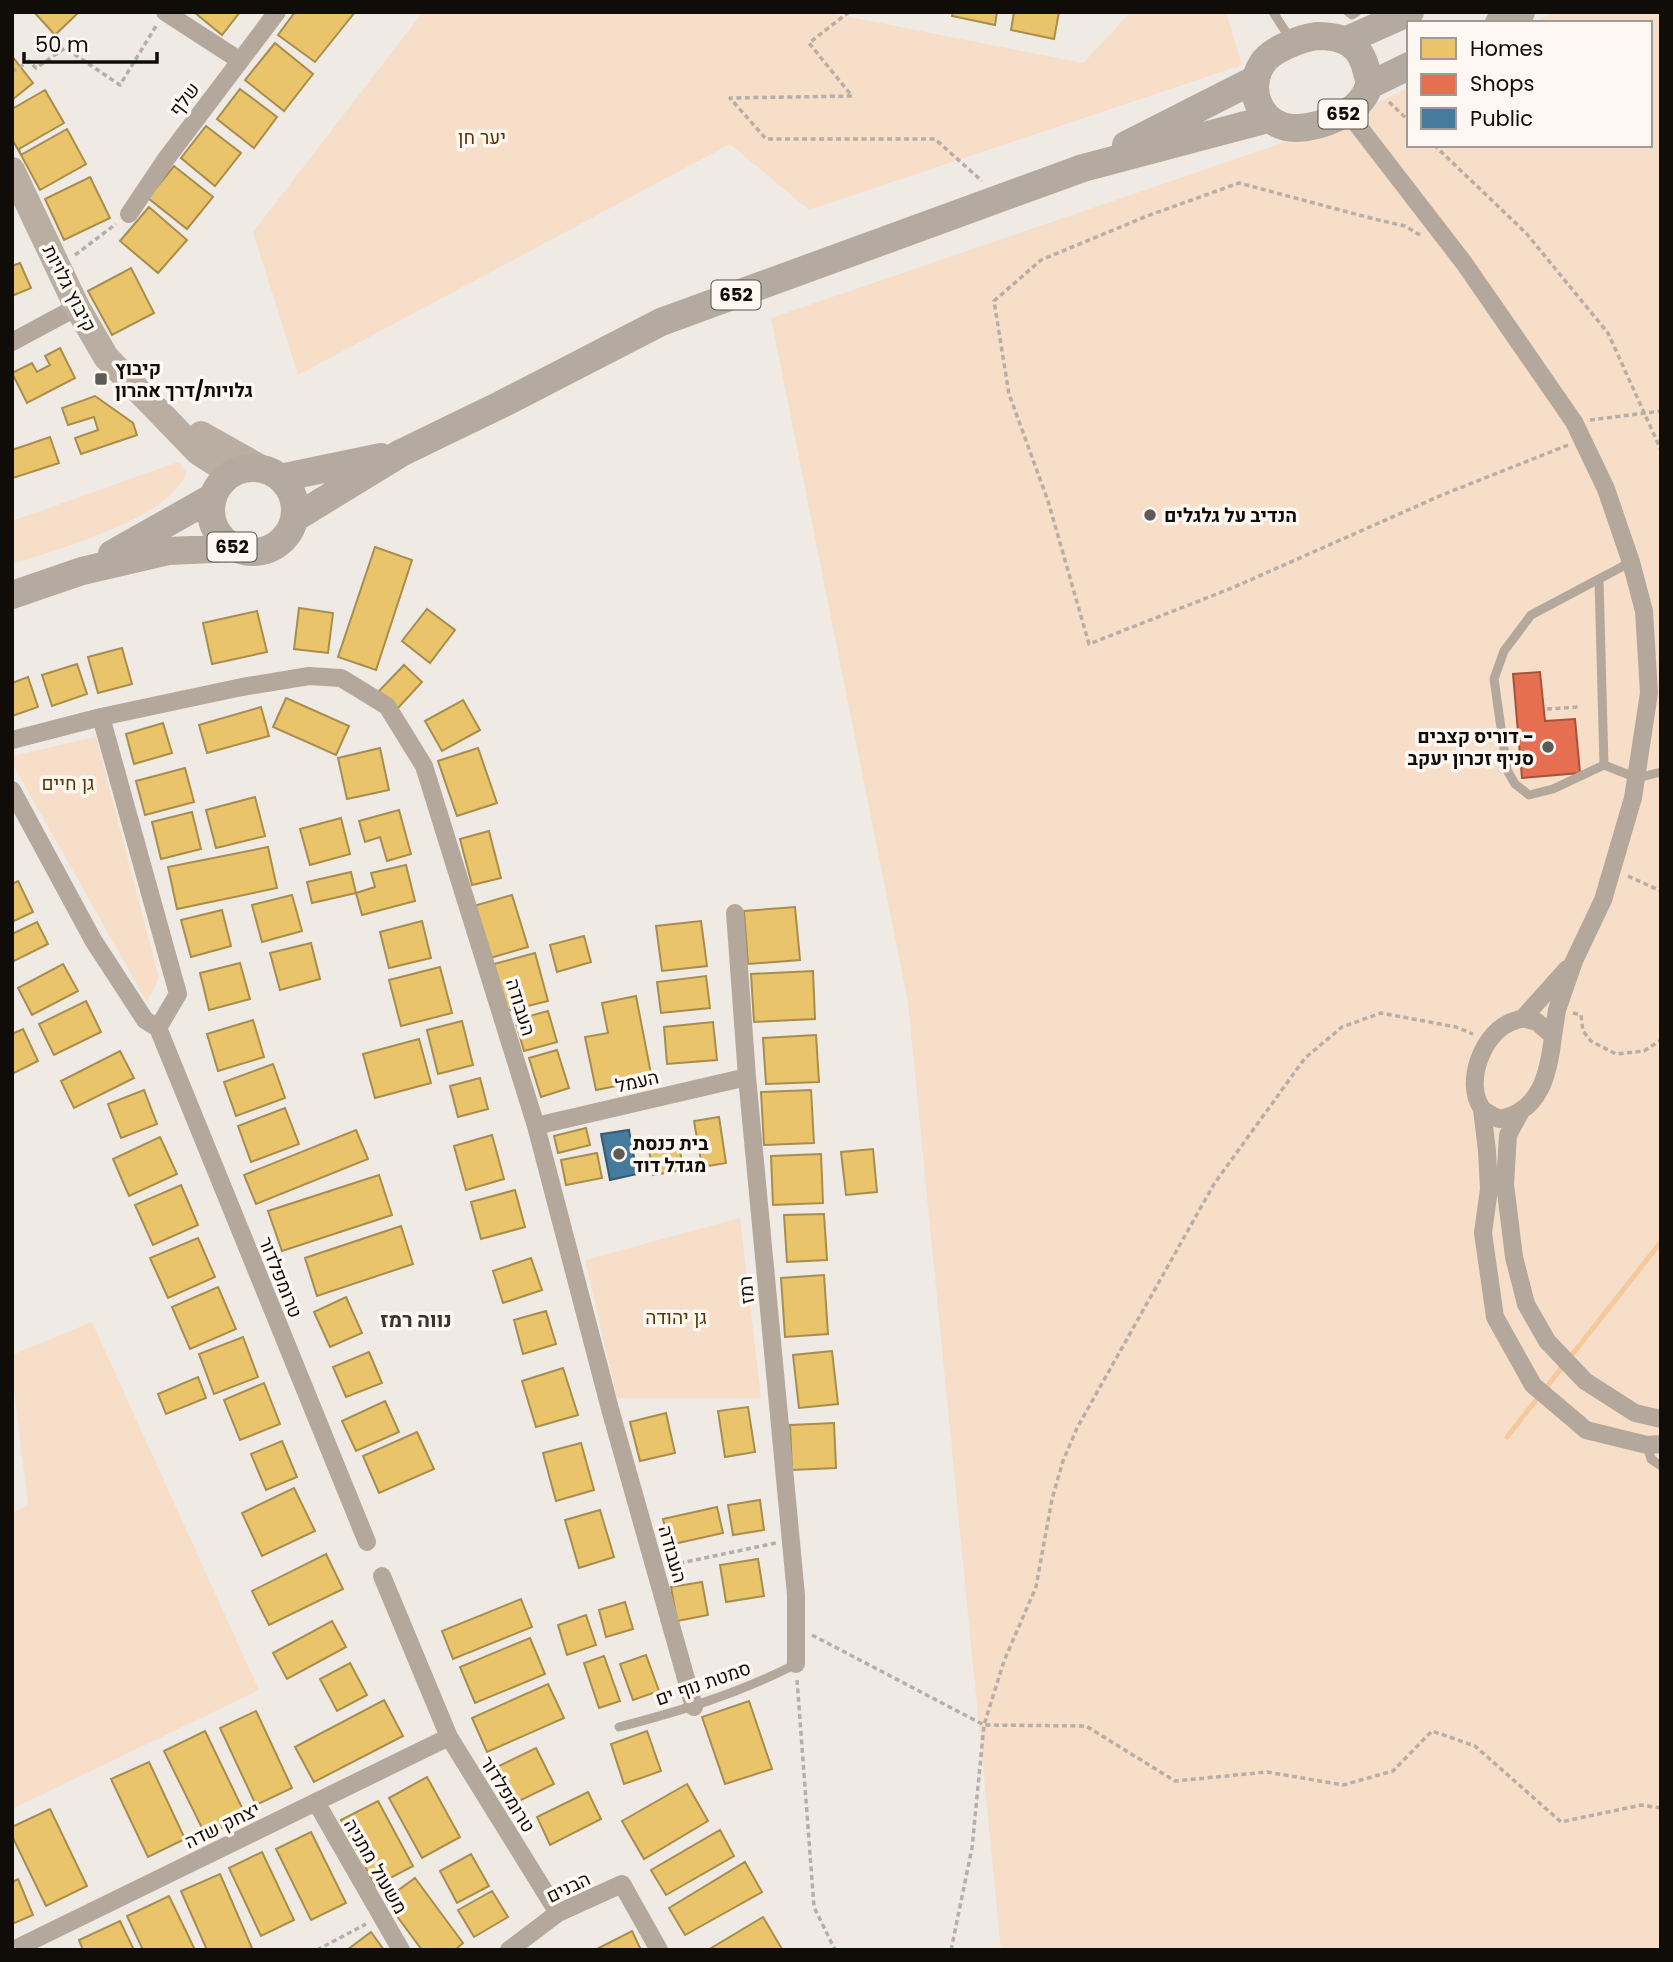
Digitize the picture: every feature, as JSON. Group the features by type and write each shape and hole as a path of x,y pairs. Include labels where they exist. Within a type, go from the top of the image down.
{"main road":[{"name":"652","path":"1346,40 1410,12"},
{"path":"1503,21 1521,12"},
{"name":"652","path":"1083,168 1254,80 1263,62 1304,38 1333,36 1346,40 1359,52 1380,93"},
{"name":"652","path":"12,595 82,571 168,551 234,548 256,552 277,546 285,538 295,518 401,453 661,322 1083,168 1268,119 1295,128 1318,125 1345,113 1365,96 1380,93 1407,68"},
{"path":"1254,80 1257,103 1268,119"},
{"name":"652","path":"82,571 213,497 224,480 232,474 247,469 271,473 401,453"},
{"path":"271,473 293,496 295,518"},
{"name":"652","path":"213,497 212,517 215,526 219,535 234,548"}],"street":[{"name":"שלף","path":"128,215 166,159 277,12"},
{"path":"162,17 239,60"},
{"path":"1345,113 1356,123 1464,263 1574,422 1606,489 1631,562 1644,611 1655,696 1637,778 1614,869 1574,961 1558,1008 1547,1077 1537,1095 1521,1111 1508,1135 1505,1184 1514,1257 1526,1304 1547,1341 1585,1381 1635,1413 1661,1419"},
{"name":"קיבוץ גלויות","path":"12,170 77,307 106,357 198,452 232,474"},
{"path":"12,342 77,307"},
{"name":"קיבוץ גלויות","path":"144,397 271,473"},
{"name":"העבודה","path":"12,740 101,717 242,687 309,676 341,678 387,706 424,766 536,1126 610,1409 694,1707"},
{"path":"101,717 178,994 158,1028"},
{"name":"טרומפלדור","path":"12,790 93,940 145,1020 158,1028 367,1542"},
{"name":"רמז","path":"735,913 747,1077 791,1540 797,1629 796,1664"},
{"path":"1574,961 1522,1018 1505,1024 1488,1041 1476,1073 1475,1091 1482,1109 1489,1189 1483,1233 1495,1317 1533,1385 1542,1395 1586,1430 1654,1444"},
{"path":"1522,1018 1537,1022 1553,1036"},
{"name":"העמל","path":"536,1126 747,1077"},
{"path":"1482,1109 1499,1119 1508,1118 1521,1111"},
{"name":"טרומפלדור","path":"382,1576 449,1737 558,1913"},
{"name":"יצחק שדה","path":"13,1950 449,1737"},
{"name":"משעול מתניה","path":"316,1802 401,1950"},
{"name":"הבנים","path":"509,1950 558,1913 621,1884 659,1950"}],"lane":[{"path":"1273,12 1293,43"},
{"path":"1348,12 1352,15 1357,12"},
{"path":"1631,562 1531,615 1504,651 1494,679 1507,770 1515,784 1529,795 1553,789 1604,765 1637,778 1661,772"},
{"path":"1599,580 1604,765"},
{"path":"1654,1444 1651,1459 1661,1466"},
{"name":"סמטת נוף ים","path":"619,1727 694,1707 759,1683 796,1664"}],"path":[{"path":"849,12 809,43 852,96 730,98 766,139 935,139 987,185"},
{"path":"12,72 29,61 36,68 65,48 120,85 162,17"},
{"path":"1380,93 1407,119"},
{"path":"1436,147 1526,233 1608,333 1661,450"},
{"path":"1429,240 1405,226 1238,183 1147,216 1041,260 994,300 1009,394 1048,500 1089,644 1232,588 1442,495 1583,439"},
{"path":"59,267 128,215"},
{"path":"1574,422 1661,411"},
{"path":"1547,709 1579,707"},
{"path":"1614,869 1661,891"},
{"path":"1558,1008 1581,1015 1583,1031 1591,1041 1616,1054 1644,1051 1661,1040"},
{"path":"951,1950 972,1849 984,1725 1004,1661 1036,1587 1052,1499 1063,1461 1077,1428 1214,1184 1305,1058 1342,1027 1381,1013 1456,1027 1488,1041"},
{"path":"655,1569 791,1540"},
{"path":"797,1629 984,1725 1086,1726 1175,1781 1268,1772 1343,1785 1393,1771 1432,1731 1475,1746 1561,1822 1641,1805 1661,1808"},
{"path":"796,1664 814,1907 835,1950"},
{"path":"317,1950 380,1917"}],"green space":[{"name":"יער חן","path":"423,12 824,12 1083,63 1131,12 1226,12 1242,65 809,210 730,144 298,375 253,232"},
{"path":"1554,12 1661,12 1661,1950 1001,1950 908,1002 771,318 1332,126 1407,88 1407,147 1652,147 1652,21 1537,21"},
{"path":"178,462 187,473 175,490 157,505 134,519 83,541 12,564 12,521"},
{"name":"גן חיים","path":"96,737 159,978 147,1002 12,763 12,756"},
{"name":"גן יהודה","path":"740,1218 761,1398 617,1398 585,1260"},
{"path":"92,1322 259,1690 12,1809 12,1513 28,1505 12,1355"}],"building: Homes":[{"path":"34,12 79,12 55,35"},
{"path":"194,12 240,12 222,35"},
{"path":"295,12 355,12 315,62 278,35"},
{"path":"953,12 997,12 995,25 952,16"},
{"path":"1014,12 1059,12 1054,39 1011,30"},
{"path":"275,43 313,74 284,111 245,80"},
{"path":"12,56 33,83 12,100"},
{"path":"240,89 277,117 254,148 217,119"},
{"path":"45,90 64,123 19,149 21,155 12,139 12,109"},
{"path":"206,126 241,153 215,186 181,158"},
{"path":"67,129 86,164 40,190 21,155"},
{"path":"174,166 213,197 187,229 148,198"},
{"path":"90,177 110,218 64,240 45,199"},
{"path":"149,207 187,240 158,273 120,241"},
{"path":"20,263 31,288 12,296 12,266"},
{"path":"131,268 154,313 112,335 88,291"},
{"path":"60,348 75,378 27,403 12,373 32,363 37,372 50,365 45,356"},
{"path":"95,396 133,423 137,435 81,454 75,438 98,430 94,417 68,425 62,408"},
{"path":"50,437 59,463 13,478 12,450"},
{"path":"375,547 412,560 376,670 338,657"},
{"path":"299,608 333,613 328,653 294,649"},
{"path":"427,609 455,630 430,663 402,641"},
{"path":"257,611 267,652 212,664 203,623"},
{"path":"122,648 132,684 98,693 88,657"},
{"path":"77,664 87,694 52,706 42,675"},
{"path":"404,665 422,682 397,709 379,691"},
{"path":"28,677 38,707 12,716 12,683"},
{"path":"286,698 349,726 336,755 273,727"},
{"path":"463,700 480,730 442,751 425,721"},
{"path":"261,707 269,736 207,753 199,725"},
{"path":"163,723 172,753 134,764 126,734"},
{"path":"380,748 389,790 347,799 338,758"},
{"path":"478,748 497,803 457,816 438,761"},
{"path":"185,768 194,802 145,815 136,781"},
{"path":"255,797 265,836 216,848 206,810"},
{"path":"399,810 411,854 387,861 380,837 365,842 359,821"},
{"path":"192,812 201,849 161,859 152,822"},
{"path":"341,818 350,854 310,865 300,829"},
{"path":"489,831 501,878 472,885 460,839"},
{"path":"268,847 277,888 177,909 168,867"},
{"path":"406,865 415,901 362,915 356,893 375,887 371,873"},
{"path":"351,872 356,893 312,903 307,882"},
{"path":"18,881 33,912 12,922 12,884"},
{"path":"292,895 302,931 262,942 252,905"},
{"path":"512,895 528,947 490,958 474,906"},
{"path":"795,907 800,960 748,964 744,911"},
{"path":"222,910 231,946 191,957 181,920"},
{"path":"422,921 431,958 389,968 380,932"},
{"path":"701,921 707,966 662,971 656,926"},
{"path":"37,922 48,944 12,962 12,934"},
{"path":"584,936 591,962 557,972 550,945"},
{"path":"311,943 320,979 280,990 270,953"},
{"path":"535,953 548,1001 507,1011 494,964"},
{"path":"240,963 250,999 209,1010 200,973"},
{"path":"63,964 78,991 32,1015 18,988"},
{"path":"440,967 452,1013 401,1026 389,980"},
{"path":"813,971 815,1019 754,1022 751,974"},
{"path":"706,976 710,1008 661,1013 657,982"},
{"path":"636,996 652,1079 596,1090 585,1037 608,1033 602,1003"},
{"path":"86,1001 101,1032 54,1055 39,1024"},
{"path":"548,1011 557,1042 524,1051 515,1020"},
{"path":"253,1020 264,1057 218,1071 207,1034"},
{"path":"462,1021 473,1065 438,1074 427,1030"},
{"path":"713,1022 717,1060 667,1064 664,1027"},
{"path":"23,1029 38,1061 12,1074 12,1034"},
{"path":"816,1035 819,1082 766,1084 763,1038"},
{"path":"419,1039 431,1083 375,1098 363,1054"},
{"path":"557,1050 569,1088 541,1097 529,1058"},
{"path":"120,1051 134,1078 74,1108 61,1081"},
{"path":"273,1064 285,1098 236,1116 224,1082"},
{"path":"480,1078 488,1109 458,1117 450,1086"},
{"path":"144,1090 157,1124 121,1138 108,1104"},
{"path":"811,1090 814,1143 764,1145 761,1092"},
{"path":"285,1108 299,1144 251,1162 238,1126"},
{"path":"719,1117 726,1163 702,1167 694,1121"},
{"path":"586,1128 590,1145 558,1153 554,1136"},
{"path":"356,1130 368,1159 256,1204 244,1175"},
{"path":"492,1135 504,1179 466,1190 454,1146"},
{"path":"160,1137 177,1174 129,1196 113,1159"},
{"path":"678,1138 683,1170 653,1175 648,1143"},
{"path":"873,1149 877,1192 846,1195 841,1152"},
{"path":"597,1153 602,1178 566,1185 561,1160"},
{"path":"821,1154 823,1203 773,1205 771,1156"},
{"path":"379,1175 392,1215 282,1251 268,1211"},
{"path":"181,1185 198,1225 153,1245 135,1205"},
{"path":"515,1190 525,1227 481,1239 471,1202"},
{"path":"824,1214 827,1260 787,1262 784,1215"},
{"path":"401,1226 413,1264 317,1296 305,1258"},
{"path":"198,1238 215,1277 168,1298 150,1258"},
{"path":"531,1258 542,1290 503,1303 493,1271"},
{"path":"824,1275 828,1334 785,1337 781,1278"},
{"path":"218,1287 236,1329 190,1349 172,1307"},
{"path":"346,1297 362,1333 330,1347 314,1312"},
{"path":"546,1311 556,1344 523,1354 514,1320"},
{"path":"243,1337 258,1377 214,1394 199,1354"},
{"path":"832,1351 838,1404 799,1408 793,1355"},
{"path":"369,1352 382,1383 346,1397 333,1367"},
{"path":"563,1368 578,1415 536,1427 522,1381"},
{"path":"198,1377 206,1398 166,1414 158,1394"},
{"path":"264,1383 280,1424 240,1440 224,1400"},
{"path":"385,1401 399,1432 356,1451 342,1421"},
{"path":"748,1407 755,1452 725,1457 718,1411"},
{"path":"666,1413 675,1453 640,1461 630,1422"},
{"path":"834,1423 836,1468 792,1470 790,1425"},
{"path":"417,1432 434,1469 379,1493 363,1456"},
{"path":"282,1441 297,1477 266,1490 251,1454"},
{"path":"581,1443 594,1490 556,1501 543,1453"},
{"path":"294,1488 315,1531 262,1556 242,1513"},
{"path":"760,1500 764,1530 733,1535 728,1505"},
{"path":"717,1507 723,1533 669,1545 663,1519"},
{"path":"600,1510 614,1557 579,1568 565,1520"},
{"path":"326,1554 343,1589 269,1625 252,1591"},
{"path":"758,1559 764,1596 726,1602 720,1565"},
{"path":"702,1582 708,1615 677,1621 671,1587"},
{"path":"521,1599 532,1627 453,1659 442,1631"},
{"path":"625,1602 633,1629 606,1637 599,1610"},
{"path":"586,1615 596,1645 567,1655 558,1625"},
{"path":"332,1621 346,1647 287,1679 273,1653"},
{"path":"530,1638 545,1674 475,1703 460,1667"},
{"path":"646,1655 659,1691 633,1700 620,1664"},
{"path":"604,1656 620,1701 599,1708 584,1663"},
{"path":"350,1663 367,1695 337,1711 320,1679"},
{"path":"548,1684 564,1718 487,1752 472,1718"},
{"path":"384,1700 403,1736 314,1782 295,1747"},
{"path":"749,1701 772,1769 725,1784 702,1717"},
{"path":"256,1711 292,1788 256,1805 220,1728"},
{"path":"205,1731 246,1816 206,1836 164,1751"},
{"path":"647,1731 661,1771 624,1784 611,1744"},
{"path":"536,1748 554,1784 515,1803 497,1767"},
{"path":"149,1762 185,1839 148,1857 111,1779"},
{"path":"427,1777 460,1837 422,1858 389,1798"},
{"path":"687,1784 708,1821 644,1859 622,1821"},
{"path":"588,1792 601,1819 550,1845 537,1817"},
{"path":"378,1801 413,1866 375,1886 341,1820"},
{"path":"50,1809 87,1886 46,1906 12,1836 12,1827"},
{"path":"720,1830 734,1856 666,1895 651,1870"},
{"path":"311,1832 346,1903 311,1920 276,1849"},
{"path":"262,1852 294,1920 261,1936 229,1868"},
{"path":"471,1854 489,1886 457,1903 440,1871"},
{"path":"745,1862 762,1892 685,1935 669,1908"},
{"path":"220,1874 252,1948 248,1950 207,1950 181,1891"},
{"path":"415,1878 463,1943 455,1950 422,1950 385,1900"},
{"path":"18,1879 33,1915 12,1924 12,1882"},
{"path":"492,1891 508,1917 474,1937 458,1910"},
{"path":"169,1896 195,1950 143,1950 127,1916"},
{"path":"763,1917 782,1949 708,1950"},
{"path":"120,1921 134,1950 83,1950 79,1940"},
{"path":"632,1931 641,1950 595,1950"},
{"path":"371,1932 384,1950 347,1950"}],"building: Shops":[{"name":"דוריס קצבים - סניף זכרון יעקב","path":"1540,672 1545,721 1575,719 1580,773 1522,778 1513,674"}],"building: Public":[{"name":"בית כנסת מגדל דוד","path":"629,1130 637,1174 610,1180 601,1134"}],"waterway":[{"path":"1507,1437 1661,1242"}],"place":[{"name":"קיבוץ גלויות/דרך אהרון","path":"101,379"},
{"name":"הנדיב על גלגלים","path":"1150,515"},
{"name":"דוריס קצבים - סניף זכרון יעקב","path":"1548,747"},
{"name":"בית כנסת מגדל דוד","path":"619,1154"}],"district":[{"name":"נווה רמז","path":"416,1320"}]}
